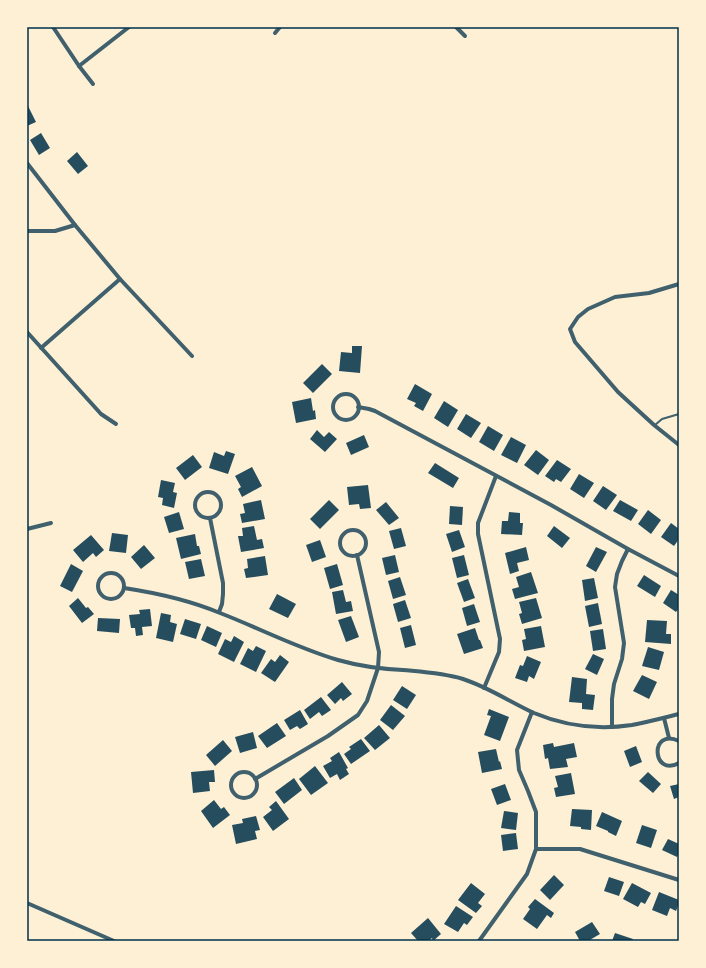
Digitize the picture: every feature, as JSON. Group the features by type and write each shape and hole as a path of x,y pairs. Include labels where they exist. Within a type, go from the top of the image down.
{"street":[{"path":"53,27 78,66 93,84"},
{"path":"78,66 129,27"},
{"path":"275,33 280,27"},
{"path":"456,27 465,36"},
{"path":"27,163 75,225 120,279 192,356"},
{"path":"27,231 55,231 75,225"},
{"path":"41,348 120,279"},
{"path":"679,284 649,293 615,297 588,309 578,317 570,329 575,342 618,392 654,425 679,444"},
{"path":"27,332 100,414 116,424"},
{"path":"344,394 348,394 354,398 358,407 354,417 347,420 337,417 333,411 333,404 337,397 344,394"},
{"path":"358,407 375,411 551,505 679,576"},
{"path":"484,688 499,652 500,639 478,534 478,523 496,476"},
{"path":"205,492 216,495 221,504 219,512 214,517 210,518 200,516 195,506 196,499 205,492"},
{"path":"210,518 223,583 222,604 219,612"},
{"path":"27,529 51,523"},
{"path":"352,530 358,531 362,534 366,543 365,549 357,556 346,554 340,545 340,540 343,535 352,530"},
{"path":"612,727 612,699 614,684 622,659 624,643 615,587 617,574 628,549"},
{"path":"255,779 328,736 358,715 367,701 378,668 379,652 357,556"},
{"path":"104,574 115,574 123,581 124,588 117,597 110,599 100,594 98,583 104,574"},
{"path":"124,588 186,601 219,612 318,654 352,664 378,668 440,673 468,681 532,712 568,724 612,727 632,725 679,714"},
{"path":"479,941 527,874 536,850 536,812 519,770 517,750 532,712"},
{"path":"664,718 668,738"},
{"path":"679,741 674,738 668,738 664,740 657,749 659,759 663,763 668,765 679,763"},
{"path":"243,772 255,779 257,785 256,789 250,797 239,798 234,794 231,784 236,775 243,772"},
{"path":"536,850 580,849 679,880"},
{"path":"27,903 114,941"}],"lane":[{"path":"654,425 662,419 679,414"}],"building":[{"path":"27,106 36,122 27,126"},
{"path":"41,133 50,148 39,155 30,140"},
{"path":"77,152 88,166 78,174 67,161"},
{"path":"352,346 362,346 360,373 339,371 341,352 352,353"},
{"path":"322,364 332,374 313,393 303,383"},
{"path":"415,384 432,394 423,411 414,406 416,403 407,399"},
{"path":"311,398 316,419 296,423 292,402"},
{"path":"444,401 458,410 448,427 434,418"},
{"path":"466,414 481,423 471,438 457,429"},
{"path":"488,426 503,435 494,451 479,442"},
{"path":"317,430 324,437 329,432 337,439 325,452 310,439"},
{"path":"364,435 369,447 351,455 346,443"},
{"path":"511,437 526,445 517,463 501,455"},
{"path":"536,450 549,460 538,475 524,465"},
{"path":"226,451 235,454 228,474 209,468 214,452 224,456"},
{"path":"193,455 202,467 185,480 176,468"},
{"path":"557,460 571,469 561,482 556,479 554,482 545,476"},
{"path":"435,463 459,478 453,488 428,473"},
{"path":"252,467 262,486 242,497 238,489 241,487 235,476"},
{"path":"579,474 594,483 584,498 570,489"},
{"path":"161,480 175,483 173,492 177,493 174,508 162,505 163,498 158,497"},
{"path":"368,485 371,508 360,509 359,504 349,505 347,487"},
{"path":"603,486 617,495 606,510 593,501"},
{"path":"261,500 265,519 242,523 240,514 245,513 243,504"},
{"path":"329,500 339,510 320,529 310,519"},
{"path":"620,500 638,510 631,521 613,511"},
{"path":"386,502 399,518 389,525 376,510"},
{"path":"450,506 463,507 462,525 449,524"},
{"path":"648,510 661,520 651,534 638,524"},
{"path":"179,512 184,529 169,533 164,517"},
{"path":"509,512 520,513 520,523 523,523 522,535 501,534 502,521 508,521"},
{"path":"671,523 679,529 679,539 674,546 661,537"},
{"path":"254,526 257,540 262,539 264,548 241,552 238,536 243,536 242,528"},
{"path":"554,526 570,538 562,548 547,536"},
{"path":"401,528 406,546 394,549 389,531"},
{"path":"459,530 465,547 452,552 446,534"},
{"path":"112,533 128,535 126,553 109,551"},
{"path":"195,534 197,546 199,546 201,554 181,559 176,538"},
{"path":"91,535 104,550 96,557 93,553 83,562 73,550"},
{"path":"320,540 326,557 312,562 306,545"},
{"path":"144,545 155,558 141,569 131,557"},
{"path":"526,547 529,560 517,563 519,571 510,574 505,553"},
{"path":"596,547 607,552 596,572 586,566"},
{"path":"395,555 399,572 386,575 382,558"},
{"path":"464,555 469,575 457,578 452,558"},
{"path":"265,556 268,575 246,578 244,569 248,568 247,559"},
{"path":"201,559 205,576 189,579 185,562"},
{"path":"71,564 83,571 72,592 60,586"},
{"path":"337,564 343,585 330,589 324,568"},
{"path":"531,572 538,593 515,599 512,589 519,587 516,577"},
{"path":"644,575 661,586 655,597 637,586"},
{"path":"400,577 406,595 393,599 388,581"},
{"path":"594,578 598,598 585,601 582,580"},
{"path":"468,579 475,598 464,602 457,583"},
{"path":"343,590 346,602 351,601 353,611 336,614 332,592"},
{"path":"671,590 679,595 679,608 676,612 663,603"},
{"path":"277,594 296,604 288,618 269,609"},
{"path":"78,598 86,608 88,607 94,614 82,623 69,606"},
{"path":"536,598 542,618 522,624 519,614 522,613 519,602"},
{"path":"405,600 411,618 398,622 393,604"},
{"path":"598,603 602,624 589,627 585,606"},
{"path":"474,604 480,622 467,626 462,608"},
{"path":"150,609 152,626 142,627 143,635 136,636 135,628 131,628 129,615 140,614 139,610"},
{"path":"161,613 171,615 170,622 177,624 173,642 156,638"},
{"path":"351,616 359,637 346,642 338,620"},
{"path":"98,618 120,619 119,633 97,631"},
{"path":"185,619 201,624 196,639 180,634"},
{"path":"647,620 667,621 666,634 671,634 671,644 645,642"},
{"path":"411,625 416,645 405,648 400,628"},
{"path":"207,626 222,633 216,647 201,640"},
{"path":"541,626 545,647 524,651 522,640 526,639 524,629"},
{"path":"475,628 483,648 464,654 457,634"},
{"path":"603,629 606,649 593,651 590,631"},
{"path":"234,636 244,642 234,662 218,654 225,639 231,642"},
{"path":"256,646 266,651 256,672 240,664 248,648 253,651"},
{"path":"648,647 664,652 659,670 642,666"},
{"path":"593,654 604,659 597,675 585,669"},
{"path":"280,655 289,662 275,682 261,673 271,659 275,662"},
{"path":"527,656 541,662 534,679 529,676 527,682 515,678 520,665 523,666"},
{"path":"642,675 657,682 649,699 633,691"},
{"path":"572,677 587,679 586,694 595,695 593,710 582,709 582,703 569,702"},
{"path":"342,682 352,694 343,701 341,698 335,704 327,695"},
{"path":"402,686 416,695 407,709 393,700"},
{"path":"321,697 331,710 322,716 319,712 310,719 304,710"},
{"path":"391,705 405,716 393,730 380,720"},
{"path":"489,709 509,717 500,741 484,735 491,716 487,715"},
{"path":"300,710 308,724 300,729 297,726 290,730 284,720"},
{"path":"277,723 286,736 267,748 258,736"},
{"path":"379,725 390,738 375,750 364,738"},
{"path":"253,732 257,748 240,753 235,737"},
{"path":"361,739 370,751 351,764 344,754 351,749 349,747"},
{"path":"223,740 232,751 215,766 206,755"},
{"path":"553,743 554,747 574,743 577,757 566,759 568,767 550,769 548,758 545,759 543,745"},
{"path":"636,746 642,762 630,767 624,751"},
{"path":"496,749 502,769 482,773 478,752"},
{"path":"339,752 348,768 346,769 349,774 340,780 337,774 330,778 323,766 332,761 330,758"},
{"path":"315,766 328,783 311,795 299,779"},
{"path":"214,770 215,782 209,782 210,791 193,793 191,772"},
{"path":"648,772 661,784 653,793 639,781"},
{"path":"571,773 575,794 556,797 554,788 558,787 555,776"},
{"path":"294,778 302,790 284,804 275,792"},
{"path":"505,784 511,800 497,805 491,789"},
{"path":"679,784 679,797 674,799 670,786"},
{"path":"214,800 221,809 224,807 230,815 213,828 201,811"},
{"path":"276,801 289,819 273,831 263,817 272,810 269,807"},
{"path":"572,809 592,810 591,830 570,826"},
{"path":"504,811 518,813 516,830 501,828"},
{"path":"602,812 622,821 616,836 596,826"},
{"path":"256,816 260,830 255,831 257,839 236,844 232,825 243,823 242,819"},
{"path":"642,825 657,830 651,848 636,843"},
{"path":"516,833 518,849 503,851 501,835"},
{"path":"668,839 679,844 679,853 677,857 662,850"},
{"path":"554,875 564,885 550,900 540,890"},
{"path":"609,877 624,882 619,896 604,891"},
{"path":"471,883 485,894 478,903 482,906 476,913 458,900"},
{"path":"632,883 651,893 645,904 641,902 638,907 623,899"},
{"path":"659,892 679,900 676,911 670,908 667,916 652,910"},
{"path":"535,899 554,913 551,918 547,915 537,929 523,919 530,909 528,907"},
{"path":"456,906 473,917 467,925 464,923 458,932 444,924"},
{"path":"428,918 441,934 433,941 432,938 428,941 418,941 411,933"},
{"path":"592,922 600,934 588,941 580,941 575,932"},
{"path":"615,933 633,939 632,941 612,941"}]}
